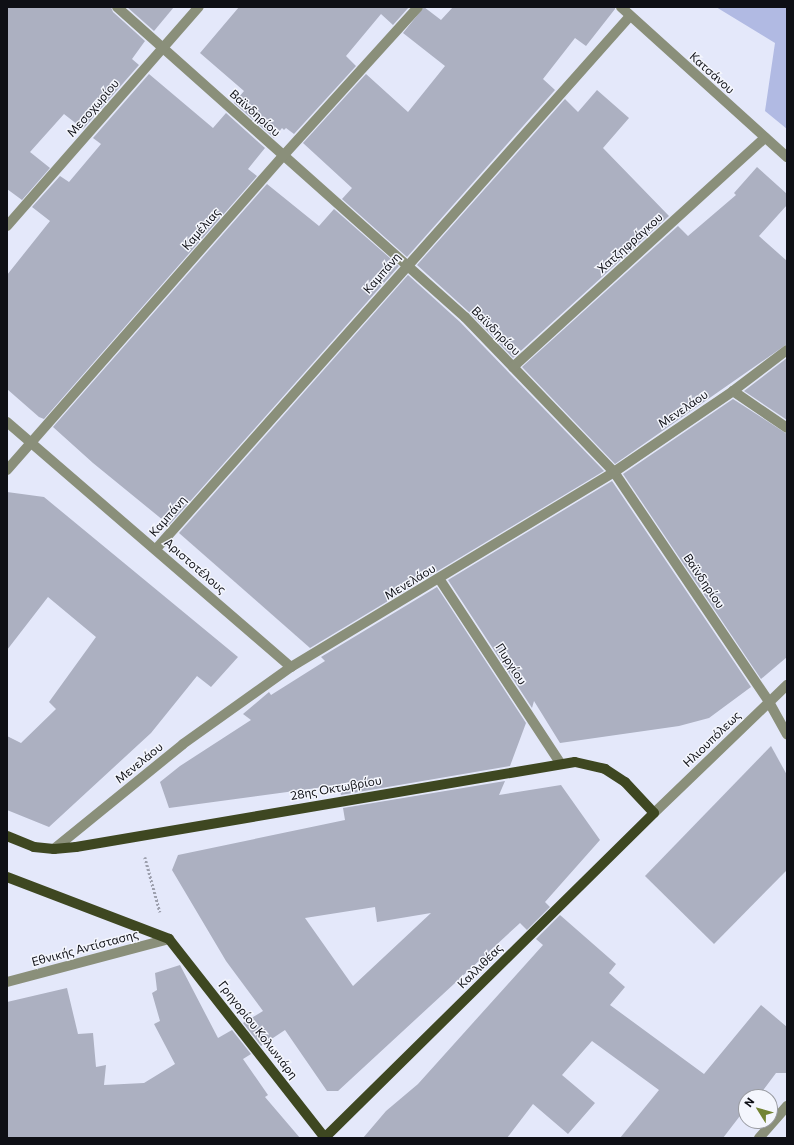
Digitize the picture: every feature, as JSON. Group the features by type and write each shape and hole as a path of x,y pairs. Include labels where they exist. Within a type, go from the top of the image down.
{"main road":[{"name":"28ης Οκτωβρίου","path":"7,836 34,847 54,849 560,763 574,762 605,769 625,782 654,813"},
{"name":"Καλλιθέας","path":"325,1138 654,813"},
{"path":"7,877 169,939"},
{"name":"Γρηγορίου Κολωνιάρη","path":"169,939 325,1138"}],"street":[{"name":"Βαϊνδηρίου","path":"117,7 405,266 465,318 614,472 769,702 787,734"},
{"name":"Μεσοχωρίου","path":"7,226 199,7"},
{"name":"Καμέλιας","path":"7,470 30,442 283,156 418,7"},
{"name":"Κατσάνου","path":"621,7 787,158"},
{"name":"Καμπάνη","path":"156,549 405,266 630,16"},
{"name":"Χατζηφράγκου","path":"513,367 765,138"},
{"name":"Μενελάου","path":"54,849 182,744 292,667 440,580 614,472 733,391 787,350"},
{"path":"733,391 787,428"},
{"name":"Αριστοτέλους","path":"7,422 292,667"},
{"name":"Πυργίου","path":"440,580 560,763"},
{"name":"Ηλιουπόλεως","path":"654,813 787,685"},
{"name":"Εθνικής Αντίστασης","path":"7,982 169,939"},
{"path":"759,1138 787,1106"}],"path":[{"path":"142,835 147,870 169,939"}],"shaded area":[{"path":"716,7 787,7 787,129 765,111 775,43"}],"building":[{"path":"7,7 111,7 113,12 145,41 132,59 139,65 83,129 64,114 30,152 50,168 22,200 7,189"},
{"path":"127,7 174,7 154,31"},
{"path":"239,7 409,7 393,25 381,14 346,56 356,66 294,134 286,128 284,130 282,128 274,138 234,103 244,91 200,53"},
{"path":"424,7 441,20 453,7 615,7 615,9 586,46 575,38 543,79 555,90 407,257 342,199 352,188 303,143 366,74 408,112 445,66 403,33"},
{"path":"149,74 213,128 226,113 265,148 248,169 257,176 44,419 39,417 7,389 7,275 50,221 32,207 60,176 69,182 101,144 93,138"},
{"path":"597,90 629,118 603,148 669,216 513,358 469,312 417,265 565,99 578,112"},
{"path":"757,167 787,194 787,205 759,236 787,261 787,344 615,464 522,367 678,226 688,236 736,195 734,193"},
{"path":"267,184 319,226 334,209 399,266 169,525 93,463 53,427"},
{"path":"408,275 460,322 604,471 310,648 179,533"},
{"path":"787,358 787,420 744,391"},
{"path":"733,399 787,434 787,657 761,679 623,474"},
{"path":"612,481 751,687 709,718 679,726 560,743 534,701 532,708 448,580"},
{"path":"7,492 44,497 238,657 211,687 197,676 151,733 49,827 7,810 7,736 21,743 56,709 49,702 96,637 48,597 7,650"},
{"path":"437,587 526,723 510,766 341,795 339,785 169,808 160,782 180,766 251,720 243,714 269,692 271,695 325,661 321,657"},
{"path":"771,746 787,775 787,870 714,944 645,876"},
{"path":"505,781 499,795 561,785 600,840 545,902 550,907 527,930 520,923 338,1091 327,1091 285,1030 261,1046 243,1023 263,1011 226,961 172,870 178,855 345,820 343,808","holes":["375,907 377,922 431,913 353,986 305,918"]},
{"path":"560,915 616,964 609,973 625,987 610,1005 704,1074 761,1005 787,1027 787,1073 776,1073 764,1089 738,1089 738,1118 723,1138 620,1138 659,1090 592,1041 562,1075 595,1103 568,1134 533,1104 507,1138 363,1138 386,1111 418,1084 543,945 536,939"},
{"path":"180,965 218,1038 232,1030 251,1054 243,1059 268,1095 265,1097 300,1138 7,1138 7,1002 67,988 78,1034 93,1033 96,1067 106,1065 104,1085 144,1083 175,1064 154,1024 160,1021 152,993 157,990 155,973"}]}
